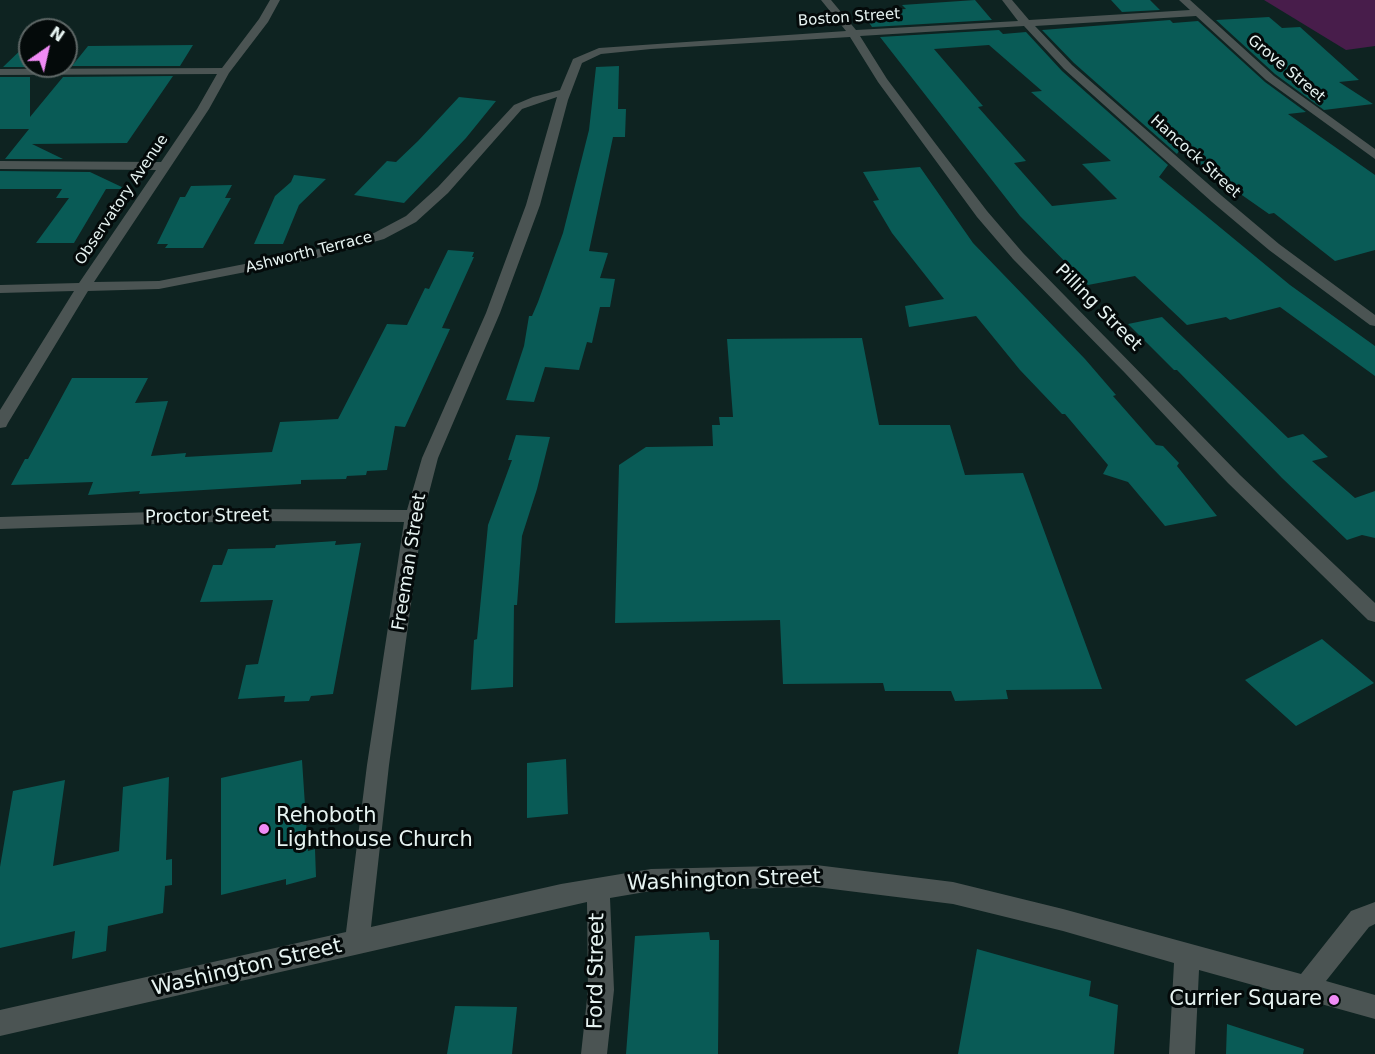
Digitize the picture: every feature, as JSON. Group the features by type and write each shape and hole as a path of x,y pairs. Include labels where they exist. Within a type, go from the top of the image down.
{"street":[{"name":"Observatory Avenue","path":"0,423 83,288 165,166 225,71 264,20 275,0"},
{"name":"Pilling Street","path":"826,0 854,33 882,80 982,214 1018,256 1131,369 1234,478 1375,615"},
{"name":"Hancock Street","path":"1007,0 1068,67 1217,199 1274,247 1375,322"},
{"name":"Grove Street","path":"1184,0 1279,85 1375,155"},
{"name":"Boston Street","path":"577,61 599,51 610,50 1196,13"},
{"name":"Freeman Street","path":"357,943 378,765 414,516 430,458 493,312 533,205 565,92 577,61"},
{"path":"0,72 225,71"},
{"name":"Ashworth Terrace","path":"0,289 159,285 316,254 379,236 411,219 518,107 537,99 565,92"},
{"path":"0,165 165,166"},
{"name":"Proctor Street","path":"0,523 246,515 414,516"},
{"name":"Washington Street","path":"0,1023 598,888 651,880 776,876 816,876 953,893 1052,917 1187,956 1307,986 1375,1007"},
{"name":"Ford Street","path":"594,1054 601,990 598,888"},
{"path":"1307,986 1360,919 1375,913"},
{"path":"1182,1054 1187,956"}],"shaded area":[{"path":"1264,0 1375,0 1375,46 1346,50"}],"building":[{"path":"975,0 992,20 872,27 864,15 866,15 864,12 906,9 902,5"},
{"path":"1111,0 1150,0 1160,10 1122,12"},
{"path":"1269,17 1282,28 1300,27 1359,80 1339,82 1373,104 1324,110 1275,74 1216,20"},
{"path":"1170,20 1173,23 1198,21 1265,82 1306,112 1288,114 1375,175 1375,250 1335,261 1274,213 1269,214 1179,151 1177,154 1074,63 1042,30"},
{"path":"999,30 1003,34 1026,32 1062,71 1168,165 1159,177 1290,285 1375,346 1375,376 1280,307 1230,320 1226,317 1187,325 1135,276 1088,285 1020,216 880,37","holes":["989,45 1042,91 1031,92 1111,161 1082,164 1117,199 1052,206 1014,163 1026,161 978,107 983,106 934,49"]},
{"path":"193,45 180,66 78,66 78,58 88,46"},
{"path":"18,53 18,67 3,67"},
{"path":"619,66 618,109 626,109 625,137 613,137 589,251 608,253 600,278 615,279 610,307 600,307 592,343 587,342 579,370 545,367 534,402 506,400 524,346 529,316 532,316 538,302 563,233 589,130 596,67"},
{"path":"173,76 127,143 32,144 63,159 5,159 29,129 0,129 0,77 30,78 30,117 62,78"},
{"path":"459,97 496,101 466,138 404,203 354,195 387,161 396,162"},
{"path":"920,167 973,243 1085,359 1116,395 1113,396 1156,445 1163,446 1179,463 1177,466 1217,516 1165,526 1128,482 1103,474 1108,465 1065,414 1062,414 1020,370 976,316 909,327 905,306 944,299 892,233 873,201 879,200 863,172"},
{"path":"0,171 90,172 126,189 106,189 74,243 36,243 69,198 56,198 62,189 0,189"},
{"path":"294,175 326,179 299,205 283,244 254,244 275,196 291,182"},
{"path":"232,185 225,198 231,198 203,248 165,248 168,244 157,244 180,197 185,197 191,186"},
{"path":"448,250 474,252 472,257 474,257 442,328 450,329 405,427 395,426 387,470 367,471 366,475 347,476 346,479 301,480 301,484 139,494 140,491 88,495 93,482 11,485 25,459 28,459 72,378 148,378 135,403 168,401 151,456 186,453 185,457 272,452 280,422 338,419 387,324 407,325 425,288 429,289"},
{"path":"1162,317 1288,438 1303,434 1328,457 1312,461 1355,498 1375,491 1375,538 1362,535 1347,540 1128,324"},
{"path":"862,338 879,425 950,425 965,475 1023,473 1102,689 1006,690 1008,699 955,701 951,691 885,691 883,683 783,684 780,620 615,623 619,465 646,447 713,446 712,425 720,425 719,417 733,417 727,339"},
{"path":"516,435 550,437 522,536 517,605 514,605 513,687 471,690 474,640 477,639 488,525 512,460 508,460"},
{"path":"336,541 335,545 361,543 333,694 311,696 309,701 284,702 285,696 238,699 246,665 258,664 273,600 200,602 213,565 222,565 228,549 275,548 276,545"},
{"path":"1322,639 1374,683 1296,726 1245,680"},
{"path":"566,759 568,814 527,818 527,763"},
{"path":"302,760 308,851 315,849 316,877 286,885 286,879 221,895 221,778"},
{"path":"169,777 166,860 172,859 172,885 165,886 163,913 108,926 106,951 72,959 75,931 0,948 0,867 13,791 65,780 53,866 119,851 123,787"},
{"path":"709,932 710,940 719,940 718,1054 626,1054 635,936"},
{"path":"977,949 1091,981 1089,996 1118,1005 1114,1054 958,1054"},
{"path":"455,1006 517,1007 512,1054 447,1054"},
{"path":"1227,1024 1304,1049 1303,1054 1226,1054"}],"place":[{"name":"Rehoboth Lighthouse Church","path":"264,829"},
{"name":"Currier Square","path":"1334,1000"}]}
